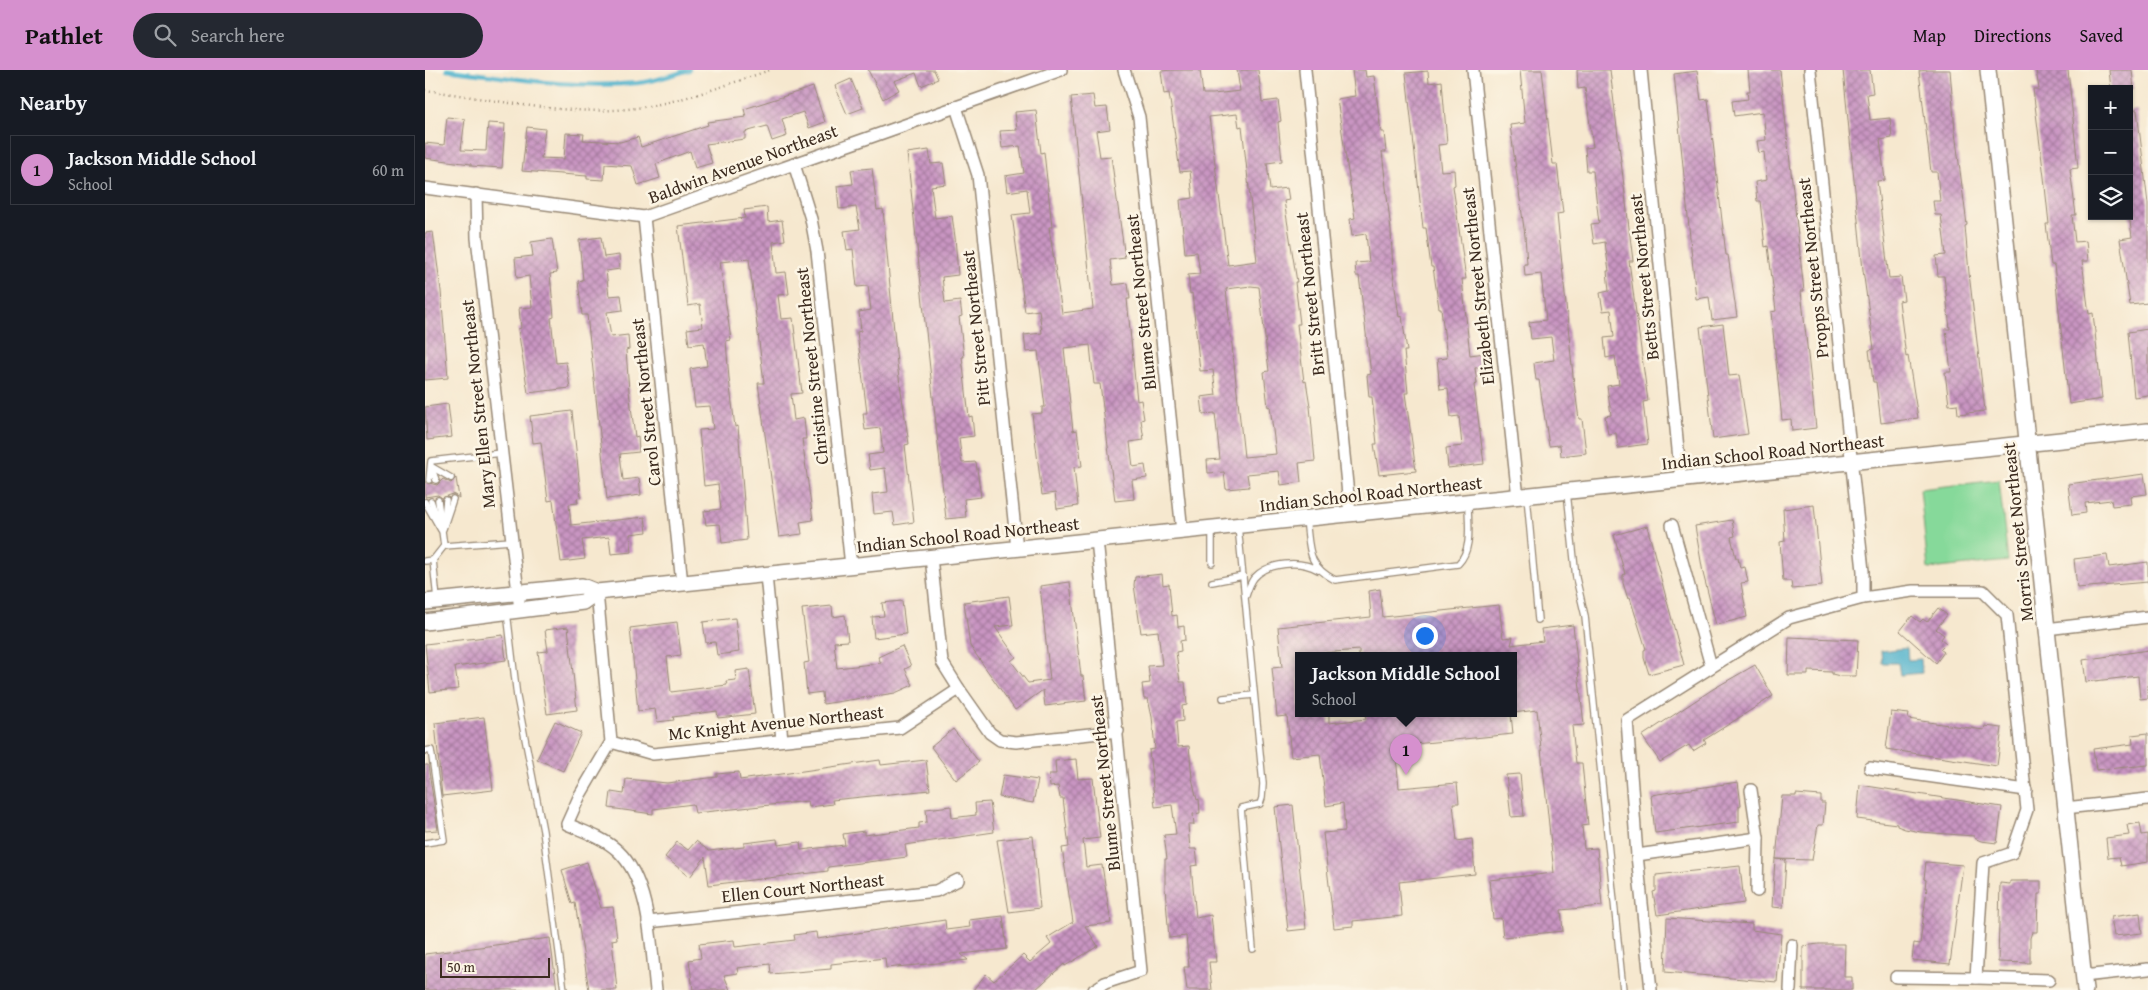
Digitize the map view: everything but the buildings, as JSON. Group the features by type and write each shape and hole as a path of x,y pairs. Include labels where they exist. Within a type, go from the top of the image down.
{"street":[{"name":"Baldwin Avenue Northeast","path":"425,188 644,217 1061,70"},
{"name":"Blume Street Northeast","path":"1124,70 1139,117 1182,532"},
{"name":"Britt Street Northeast","path":"1305,70 1350,514"},
{"name":"Elizabeth Street Northeast","path":"1473,70 1522,497"},
{"name":"Betts Street Northeast","path":"1641,70 1681,480"},
{"name":"Propps Street Northeast","path":"1810,70 1850,463 1863,571 1863,598"},
{"name":"Morris Street Northeast","path":"1988,70 2084,983"},
{"name":"Pitt Street Northeast","path":"956,107 978,175 1017,549"},
{"name":"Christine Street Northeast","path":"795,164 811,219 817,251 851,566"},
{"name":"Mary Ellen Street Northeast","path":"476,194 477,238 517,592 513,611"},
{"name":"Carol Street Northeast","path":"644,217 682,584"},
{"name":"Indian School Road Northeast","path":"431,601 582,586 597,592 682,584 2148,431"},
{"path":"1672,525 1711,666"},
{"name":"Blume Street Northeast","path":"1094,990 1105,983 1141,971 1097,540"},
{"path":"931,557 942,662 990,733 1000,740 1016,742 1118,731"},
{"path":"766,575 782,740"},
{"path":"1651,990 1637,855 1627,720 1789,618 1863,598 1913,591 1983,592 2007,615 2027,810 2012,853 1983,862 1976,978"},
{"name":"Indian School Road Northeast","path":"425,622 583,602 597,592"},
{"path":"597,592 611,742 580,794 567,824 598,837 618,851 633,870 641,888 648,922 656,990"},
{"path":"2047,628 2148,618"},
{"name":"Mc Knight Avenue Northeast","path":"611,742 653,754 900,728 959,689"},
{"path":"1871,768 2026,790"},
{"path":"1751,790 1758,838 1757,891"},
{"path":"2065,808 2148,800"},
{"path":"1637,855 1758,838"},
{"name":"Ellen Court Northeast","path":"648,922 936,892 958,880"},
{"path":"1790,990 1792,944"},
{"path":"2084,983 2148,969"},
{"path":"1896,977 2049,980"}],"lane":[{"path":"429,478 432,467 431,461 501,453"},
{"path":"429,478 432,467"},
{"path":"432,467 451,478"},
{"path":"432,467 443,479"},
{"path":"1567,492 1576,578 1585,616 1623,990"},
{"path":"1522,497 1538,620"},
{"path":"442,531 453,499"},
{"path":"431,601 433,560 444,546 439,500"},
{"path":"442,531 446,500"},
{"path":"428,502 442,531"},
{"path":"1245,598 1255,578 1270,568 1302,564 1335,580 1458,564 1466,556 1468,502"},
{"path":"425,510 442,531"},
{"path":"1306,519 1311,559 1321,573"},
{"path":"1238,526 1263,798 1260,804 1241,808 1253,949"},
{"path":"1212,529 1212,564"},
{"path":"444,546 511,541"},
{"path":"425,561 433,560"},
{"path":"1212,582 1243,576"},
{"path":"513,611 517,697 543,831 564,990"},
{"path":"1223,698 1254,694"},
{"path":"425,751 431,750 444,840 425,843"}],"path":[{"path":"425,90 551,107 615,110 680,100 770,70"}],"green space":[{"path":"1999,480 2008,561 1928,569 1920,489"}],"water":[{"path":"1907,648 1908,660 1921,659 1922,673 1900,675 1898,663 1882,663 1881,651"}],"waterway":[{"path":"447,70 542,82 590,85 638,83 689,70"}],"place":[{"name":"Jackson Middle School","path":"1406,775"}]}
